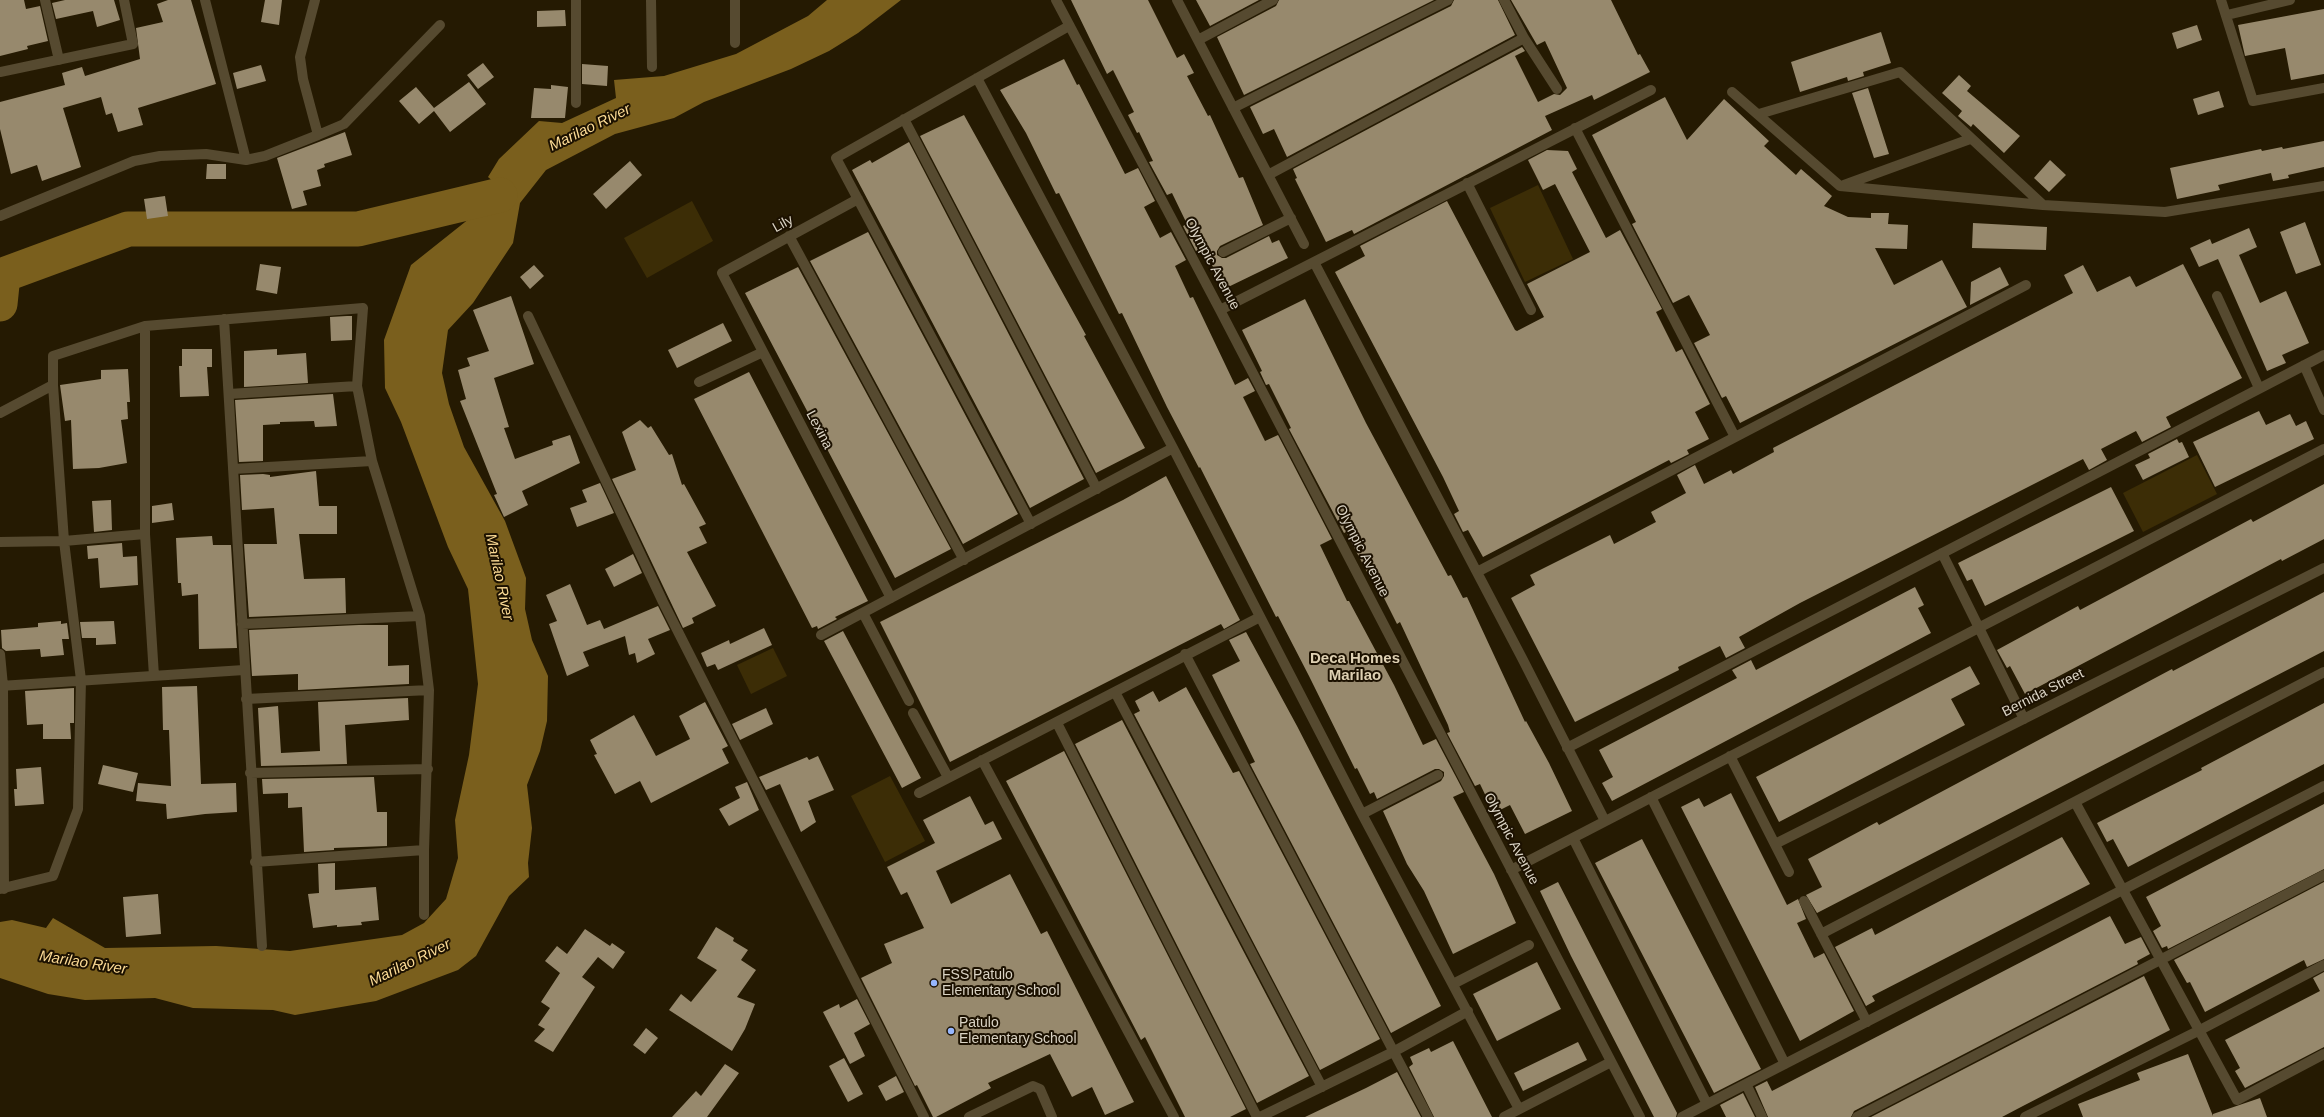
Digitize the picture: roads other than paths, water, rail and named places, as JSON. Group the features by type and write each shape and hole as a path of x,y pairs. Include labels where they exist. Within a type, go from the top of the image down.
{"street":[{"path":"45,0 58,60"},
{"path":"0,72 133,44 124,0"},
{"path":"205,0 246,160"},
{"path":"315,0 300,57 303,79 318,135"},
{"path":"576,0 576,103"},
{"path":"651,0 652,68"},
{"path":"735,0 735,43"},
{"name":"Olympic Avenue","path":"1056,0 1220,310 1640,1117"},
{"path":"1177,0 1304,244"},
{"path":"1198,40 1273,0"},
{"path":"1233,108 1448,0"},
{"path":"1504,0 1524,38 1557,89"},
{"path":"2221,0 2253,101 2324,88"},
{"path":"2227,15 2290,0"},
{"path":"0,216 134,161 160,156 206,154 246,160 265,156 344,124 440,25"},
{"path":"1031,524 836,158 1069,26"},
{"path":"1268,175 1524,38"},
{"path":"1759,114 1900,72 2042,205"},
{"path":"977,78 1173,448 1362,814 1520,1109"},
{"path":"1220,310 1651,90"},
{"path":"1732,92 1840,186 2042,205 2165,212 2324,186"},
{"path":"904,119 1097,489"},
{"path":"1575,128 1736,437"},
{"path":"1840,186 1970,139"},
{"path":"1468,184 1531,310"},
{"name":"Lily","path":"722,274 858,199"},
{"path":"1223,252 1291,218"},
{"path":"789,236 964,560"},
{"path":"1314,262 1477,572 1605,821"},
{"name":"Lexina","path":"722,274 891,598"},
{"path":"1477,572 2026,285"},
{"path":"2217,296 2259,388"},
{"path":"0,654 2,889 53,876 78,809 80,680 64,541 53,385 53,356 145,326 364,308 357,386 372,461 420,616 429,690 428,770 424,850 424,915"},
{"path":"528,316 663,602 924,1117"},
{"path":"224,319 255,862 262,946"},
{"path":"145,326 145,534 154,676"},
{"path":"699,382 763,352"},
{"path":"1567,748 2259,388 2324,356"},
{"path":"2304,365 2324,410"},
{"path":"0,413 53,385"},
{"path":"229,394 357,386"},
{"path":"821,635 1173,448"},
{"path":"1511,870 2324,449"},
{"path":"233,469 372,461"},
{"path":"0,542 64,541 145,534"},
{"path":"1942,553 1980,627 2024,719"},
{"name":"Bernida Street","path":"1775,844 2324,568"},
{"path":"863,613 909,701"},
{"path":"242,624 420,616"},
{"path":"920,793 948,777 1057,723 1185,654 1260,616"},
{"path":"1185,654 1428,1117"},
{"path":"1,686 244,670"},
{"path":"1822,934 2324,672"},
{"path":"246,699 429,690"},
{"path":"1115,692 1322,1086"},
{"path":"913,713 948,777"},
{"path":"1057,723 1257,1117"},
{"path":"1730,756 1789,872"},
{"path":"982,760 1174,1117"},
{"path":"250,773 428,770"},
{"path":"1362,814 1438,775"},
{"path":"1682,1117 2324,786"},
{"path":"1651,797 1785,1064"},
{"path":"2075,802 2237,1100 2324,1054"},
{"path":"1573,838 1706,1104"},
{"path":"255,862 424,850"},
{"path":"1857,1117 2160,958 2324,875"},
{"path":"1804,901 1867,1022"},
{"path":"1453,984 1529,945"},
{"path":"2026,1117 2200,1030 2324,965"},
{"path":"1260,1117 1393,1052 1468,1011"},
{"path":"1504,1117 1611,1062"},
{"path":"1746,1084 1762,1117"},
{"path":"969,1117 1032,1086 1040,1089 1052,1117"}],"water":[{"name":"Marilao River","path":"827,0 901,0 858,33 829,51 791,69 704,102 674,118 615,134 546,170 520,203 513,243 473,303 448,330 442,373 449,404 464,447 505,521 526,578 525,609 532,640 548,676 547,721 540,751 527,785 532,828 528,863 529,877 509,896 476,956 458,970 376,1001 295,1015 273,1010 193,1008 155,998 85,1000 48,994 0,978 0,922 12,920 46,928 53,918 105,948 216,946 290,951 402,935 424,923 446,899 458,858 455,820 469,755 478,684 468,589 448,547 401,422 385,388 384,340 411,265 504,191 488,177 499,159 539,121 562,123 616,98 614,80 664,76 736,54 808,16"}],"waterway":[{"path":"0,304 3,275 128,229 358,229 500,195"}],"place":[{"name":"FSS Patulo Elementary School","path":"934,983"},
{"name":"Patulo Elementary School","path":"951,1031"}],"district":[{"name":"Deca Homes Marilao","path":"1355,668"}]}
